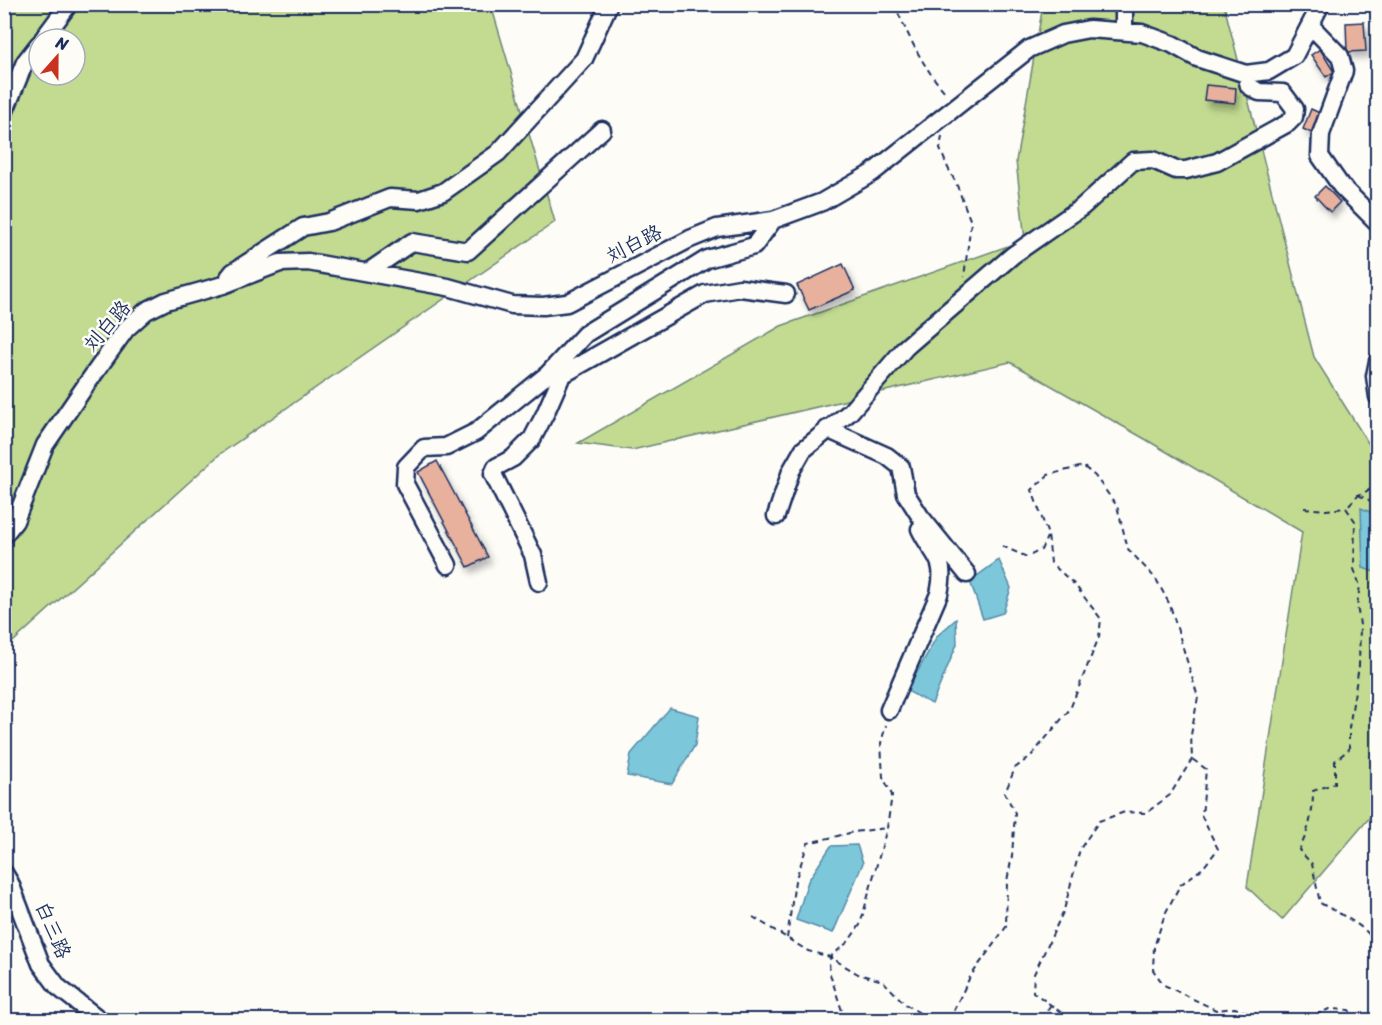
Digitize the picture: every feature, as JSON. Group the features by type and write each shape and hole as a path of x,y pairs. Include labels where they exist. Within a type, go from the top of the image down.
{"street":[{"path":"52,27 69,4"},
{"path":"223,285 233,272 303,227 329,222 390,198 419,200 443,192 498,153 584,58 609,4"},
{"path":"1124,4 1124,32"},
{"path":"776,516 791,471 803,450 850,412 906,347 1013,255 1082,207 1133,161 1153,160 1176,170 1207,165 1217,162 1288,123 1294,117 1294,109 1282,93 1258,92 1249,86 1246,74 1269,71 1294,56 1321,4"},
{"path":"1310,25 1340,56 1344,71 1321,134 1320,156 1341,186 1377,223"},
{"name":"刘白路","path":"4,535 15,521 45,446 126,329 146,312 166,301 223,285 280,263 308,262 448,287 512,305 543,306 567,303 690,239 717,228 773,219 822,202 872,173 1029,49 1063,34 1089,29 1142,33 1162,40 1197,58 1246,74"},
{"path":"4,113 27,59"},
{"path":"368,272 412,242 468,251 602,130"},
{"path":"538,582 533,555 493,474 496,467 513,458 532,439 555,374 585,333 707,259 754,246 773,219"},
{"path":"448,565 405,484 406,467 424,448 446,447 476,432 555,374 705,294 740,288 786,294"},
{"path":"1377,361 1374,376 1377,397"},
{"path":"827,429 887,456 901,467 906,495 967,574"},
{"path":"889,710 939,594 943,578 941,564 920,530 920,516"},
{"name":"白三路","path":"4,873 41,964 58,987 100,1020"}],"path":[{"path":"894,4 937,84 957,105"},
{"path":"925,130 943,128 940,149 971,222 964,279"},
{"path":"949,1020 970,977 1006,927 1007,881 1012,856 1015,813 1005,793 1015,768 1031,756 1070,710 1099,637 1101,619 1075,585 1051,563 1048,534 1032,490 1048,475 1083,466 1095,476 1117,506 1128,549 1156,579 1170,605 1198,697 1191,735 1192,759 1170,795 1146,813 1125,812 1099,821 1080,849 1064,910 1034,974 1033,992 1069,1020"},
{"path":"1304,508 1326,510 1346,508 1358,495 1376,487 1377,483"},
{"path":"1358,495 1377,504"},
{"path":"1346,508 1355,520 1354,569 1360,586 1357,605 1360,625 1359,666 1349,728 1349,749 1335,761 1335,783 1312,791 1313,814 1299,850 1312,864 1320,903 1372,936 1377,946"},
{"path":"1002,546 1027,557 1041,550 1048,534"},
{"path":"845,1020 829,970 830,957 848,942 860,925 887,828 892,795 883,777 881,743 889,710"},
{"path":"1192,759 1206,769 1202,817 1218,849 1203,868 1180,885 1165,914 1154,946 1153,970 1164,985 1216,1010 1235,1008 1248,1013 1255,1020"},
{"path":"788,938 795,881 808,843 854,832 887,828"},
{"path":"753,917 808,951 830,957 858,974 884,981 905,1004 930,1020"},
{"path":"1042,1020 1051,1004"},
{"path":"1306,1020 1329,1010 1349,1010 1357,1020"}],"green space":[{"path":"5,5 491,5 555,222 220,454 5,649"},
{"path":"1043,5 1224,5 1314,357 1377,457 1377,809 1282,920 1247,887 1302,532 1010,362 632,450 578,443 781,326 1025,240 1016,161"}],"water":[{"path":"1361,508 1377,515 1377,573 1363,568"},
{"path":"999,560 1011,588 1003,613 983,619 970,581"},
{"path":"956,619 957,644 932,704 907,691 937,636"},
{"path":"670,708 699,716 695,745 672,784 627,776 631,754"},
{"path":"857,845 863,863 833,933 796,920 808,881 831,846"}],"building":[{"path":"1364,22 1366,51 1347,52 1346,23"},
{"path":"1320,49 1334,72 1326,77 1311,55"},
{"path":"1206,85 1236,88 1235,103 1204,100"},
{"path":"1311,109 1324,115 1316,135 1303,129"},
{"path":"1325,186 1340,202 1330,212 1315,196"},
{"path":"843,264 855,290 809,310 797,285"},
{"path":"437,461 488,557 468,567 418,472"}]}
